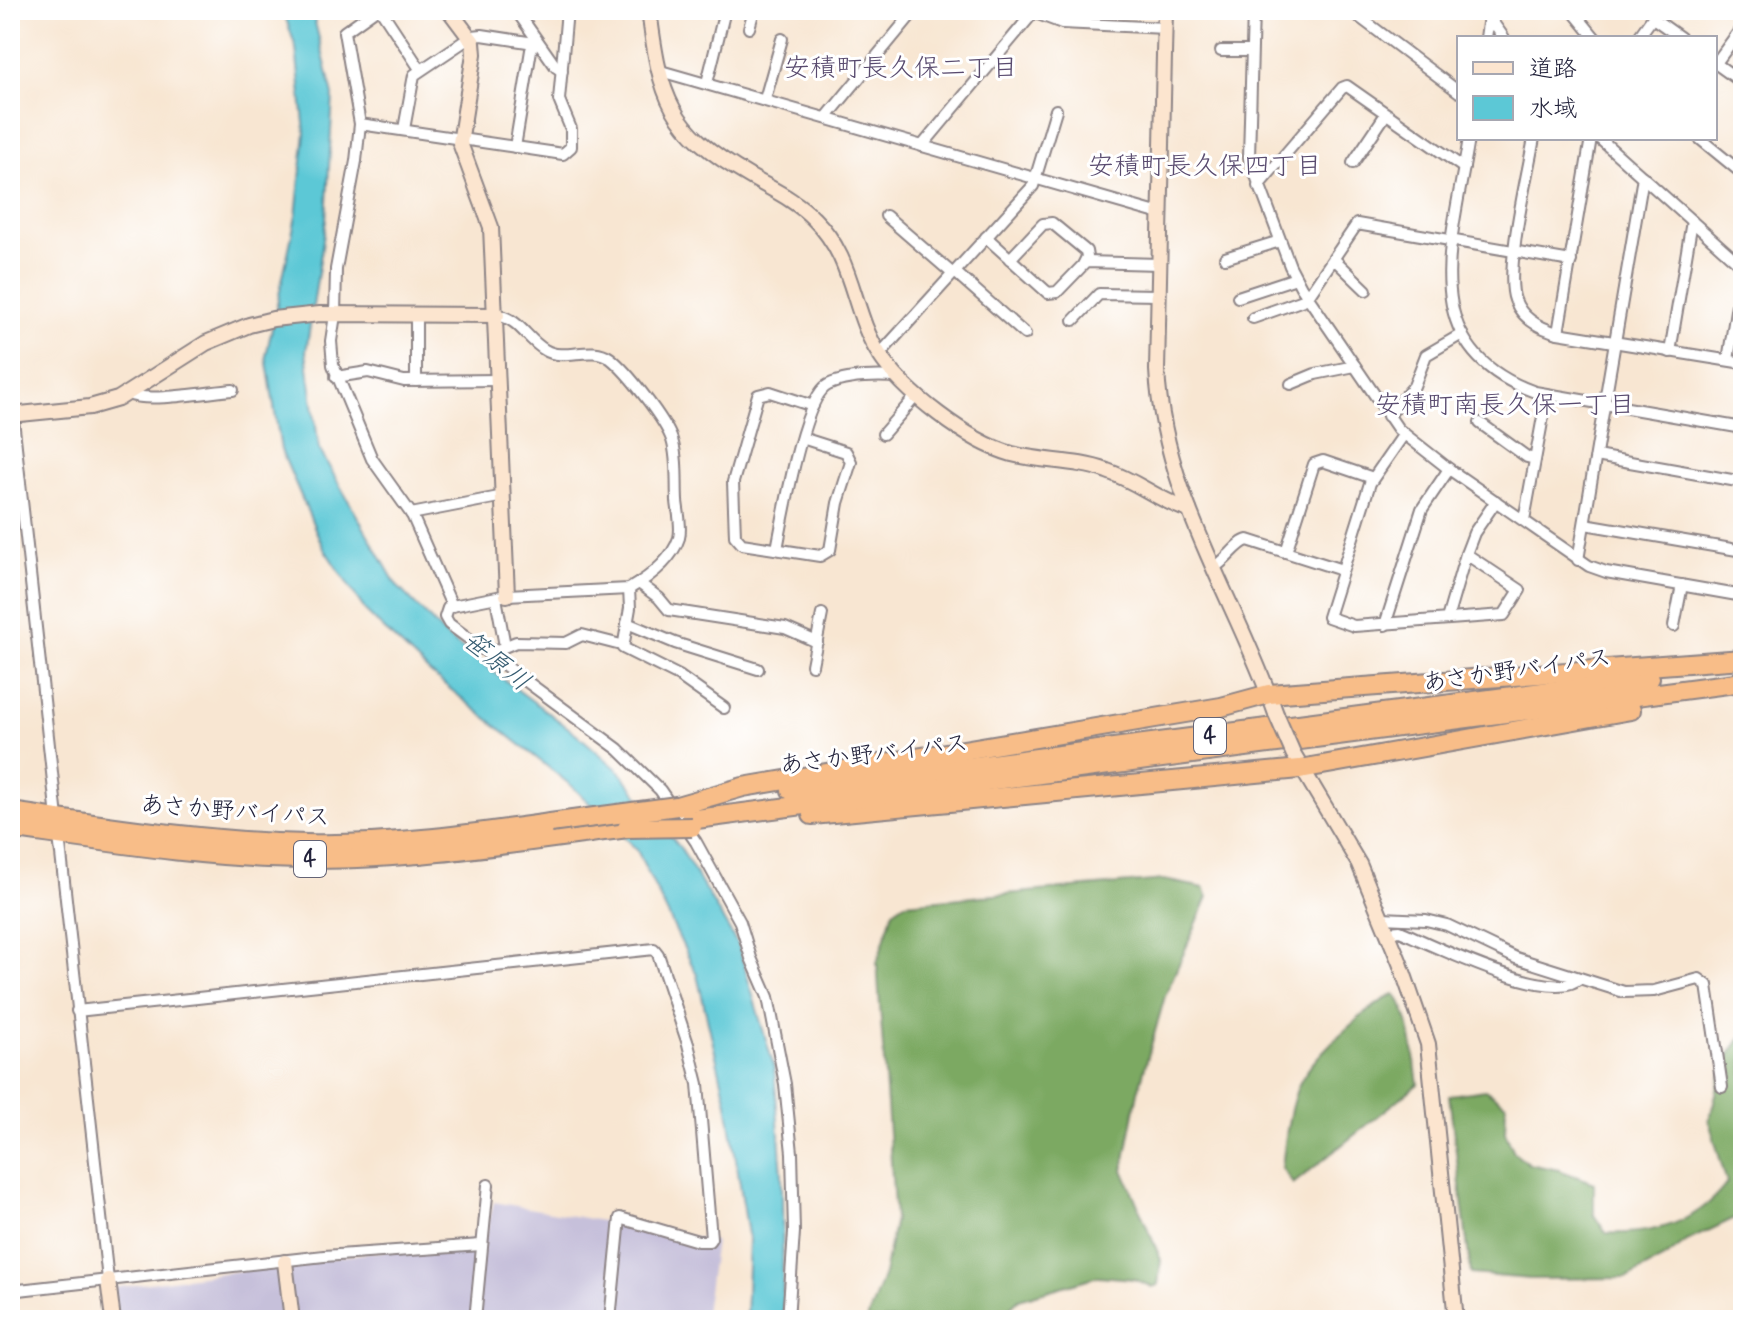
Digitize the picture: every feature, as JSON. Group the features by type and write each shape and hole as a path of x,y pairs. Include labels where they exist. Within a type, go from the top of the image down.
{"highway":[{"path":"686,818 743,787 1221,707 1269,694 1743,659"},
{"name":"あさか野バイパス","path":"556,830 627,828 1743,665"},
{"name":"あさか野バイパス","path":"10,828 59,827 308,844 556,830 686,818 1743,683"},
{"path":"686,818 1297,761 1598,716 1743,683"},
{"name":"あさか野バイパス","path":"10,812 59,827"}],"street":[{"path":"420,69 378,10 344,32 360,124 336,269 331,350 336,377 359,423 372,459 411,514 452,606"},
{"path":"449,10 473,42 474,54 460,139 463,156 491,227 504,496 502,596 505,646"},
{"path":"516,10 535,42 562,71"},
{"path":"360,124 563,154 571,147 571,129 559,100 567,10"},
{"path":"649,10 657,70 667,101 695,139 715,156 802,208 825,232 847,267 879,355 916,396 975,438 996,448 1016,455 1106,470 1189,510"},
{"path":"707,83 725,10"},
{"path":"749,28 754,10"},
{"path":"826,118 915,10"},
{"path":"1165,10 1157,370 1161,419 1172,465 1213,568 1297,761 1359,864 1385,925 1428,1044 1456,1320"},
{"path":"1253,10 1251,165 1296,278 1388,416 1404,434 1449,469 1578,560 1606,572 1743,596"},
{"path":"1350,10 1457,90"},
{"path":"1572,10 1593,36"},
{"path":"922,146 1031,11 1069,24 1165,28"},
{"path":"1486,12 1486,36"},
{"path":"1486,12 1503,36"},
{"path":"1640,36 1656,14 1679,36"},
{"path":"1717,60 1743,26"},
{"path":"404,129 412,79 420,69 468,37 482,35 535,42"},
{"path":"765,99 782,39"},
{"path":"515,147 535,42"},
{"path":"1221,51 1251,51"},
{"path":"1717,64 1743,83"},
{"path":"657,70 1160,214"},
{"path":"1258,186 1342,88 1352,87 1464,168"},
{"path":"879,355 1033,186 1056,110"},
{"path":"1353,163 1386,114"},
{"path":"1469,140 1447,277 1449,296 1462,334 1474,352 1494,372 1525,389 1743,428"},
{"path":"1534,140 1514,252 1511,287 1518,307 1540,326 1558,333 1743,363"},
{"path":"1558,333 1591,140"},
{"path":"1601,140 1743,267 1728,360"},
{"path":"1702,140 1741,169"},
{"path":"1578,560 1643,177"},
{"path":"886,216 1025,334"},
{"path":"1670,352 1692,221"},
{"path":"986,237 1010,259 1048,293 1057,292 1087,257 1086,251 1052,223 1043,224 1010,259"},
{"path":"1253,318 1308,297 1357,224 1571,261"},
{"path":"1225,258 1280,241"},
{"path":"1334,259 1366,290"},
{"path":"1084,263 1159,264"},
{"path":"1238,297 1296,278"},
{"path":"1074,320 1099,294 1158,295"},
{"path":"11,415 90,407 128,394 194,350 226,333 273,319 335,315 508,317 545,351 556,354 597,353 610,358 657,411 673,442 680,535 667,558 629,589 502,596 452,606 446,611 449,624 618,749 660,790 696,842 740,922 768,997 785,1084 792,1153 794,1232 788,1320"},
{"path":"416,315 416,381"},
{"path":"1388,416 1414,386 1426,355 1462,334"},
{"path":"1291,384 1315,374 1355,366"},
{"path":"336,377 368,372 398,380 499,380"},
{"path":"777,549 792,471 820,393 830,384 896,377"},
{"path":"128,394 134,397 171,396 233,390"},
{"path":"10,392 113,1320"},
{"path":"802,438 846,452 851,465 838,503 830,550 820,556 744,545 736,538 733,482 758,395 770,392 813,406"},
{"path":"1524,520 1547,395"},
{"path":"883,434 916,396"},
{"path":"1480,423 1524,455 1535,459"},
{"path":"1404,434 1373,478 1328,617 1354,626 1504,615 1520,590 1466,554"},
{"path":"1596,456 1743,482"},
{"path":"1286,552 1314,464 1323,461 1373,478"},
{"path":"1385,625 1422,509 1449,469"},
{"path":"411,514 504,496"},
{"path":"1447,619 1474,533 1496,501"},
{"path":"1585,524 1743,551"},
{"path":"1213,568 1228,559 1242,541 1251,540 1342,570"},
{"path":"639,583 669,610 785,628 817,642"},
{"path":"1674,626 1682,585"},
{"path":"621,645 631,603 629,589"},
{"path":"812,665 822,614"},
{"path":"627,623 675,643 758,669"},
{"path":"490,653 520,641 566,643 582,635 621,645 679,676 724,708"},
{"path":"1385,925 1426,920 1447,925 1516,958 1624,992 1667,989 1699,979 1707,985 1722,1087"},
{"path":"1385,925 1509,977 1565,985 1579,978"},
{"path":"77,1011 654,949 698,1084 711,1238 709,1241 698,1241 620,1218 610,1320"},
{"path":"475,1320 488,1185"},
{"path":"10,1291 324,1256 481,1245"},
{"path":"285,1262 292,1320"}],"shaded area":[{"path":"494,1202 715,1241 704,1320 117,1320 113,1288 485,1237"}],"green space":[{"path":"1164,880 1204,888 1208,897 1165,996 1138,1092 1123,1170 1161,1260 1158,1285 1152,1287 1134,1279 1098,1276 1019,1299 1006,1311 1003,1320 867,1320 884,1274 895,1219 877,963 893,911 905,903"},
{"path":"1394,994 1408,1023 1418,1084 1293,1184 1282,1168 1291,1108 1303,1076 1339,1036"},
{"path":"1743,1035 1743,1214 1687,1241 1666,1257 1627,1278 1530,1279 1471,1274 1449,1095 1485,1090 1506,1104 1505,1132 1514,1152 1529,1164 1559,1170 1594,1183 1594,1215 1606,1233 1658,1229 1703,1208 1727,1183 1709,1121 1724,1063"}],"water":[{"path":"283,10 312,10 333,95 326,220 306,352 319,449 397,586 447,637 578,735 619,771 681,849 738,945 774,1067 782,1175 783,1320 746,1320 749,1241 727,1103 697,975 637,850 573,787 429,672 367,613 323,547 281,450 266,356 296,216 305,133 296,48"}],"district":[{"name":"安積町長久保二丁目","path":"901,69"},
{"name":"安積町長久保四丁目","path":"1205,167"},
{"name":"安積町南長久保一丁目","path":"1505,406"}],"water label":[{"name":"笹原川","path":"496,662"}]}
